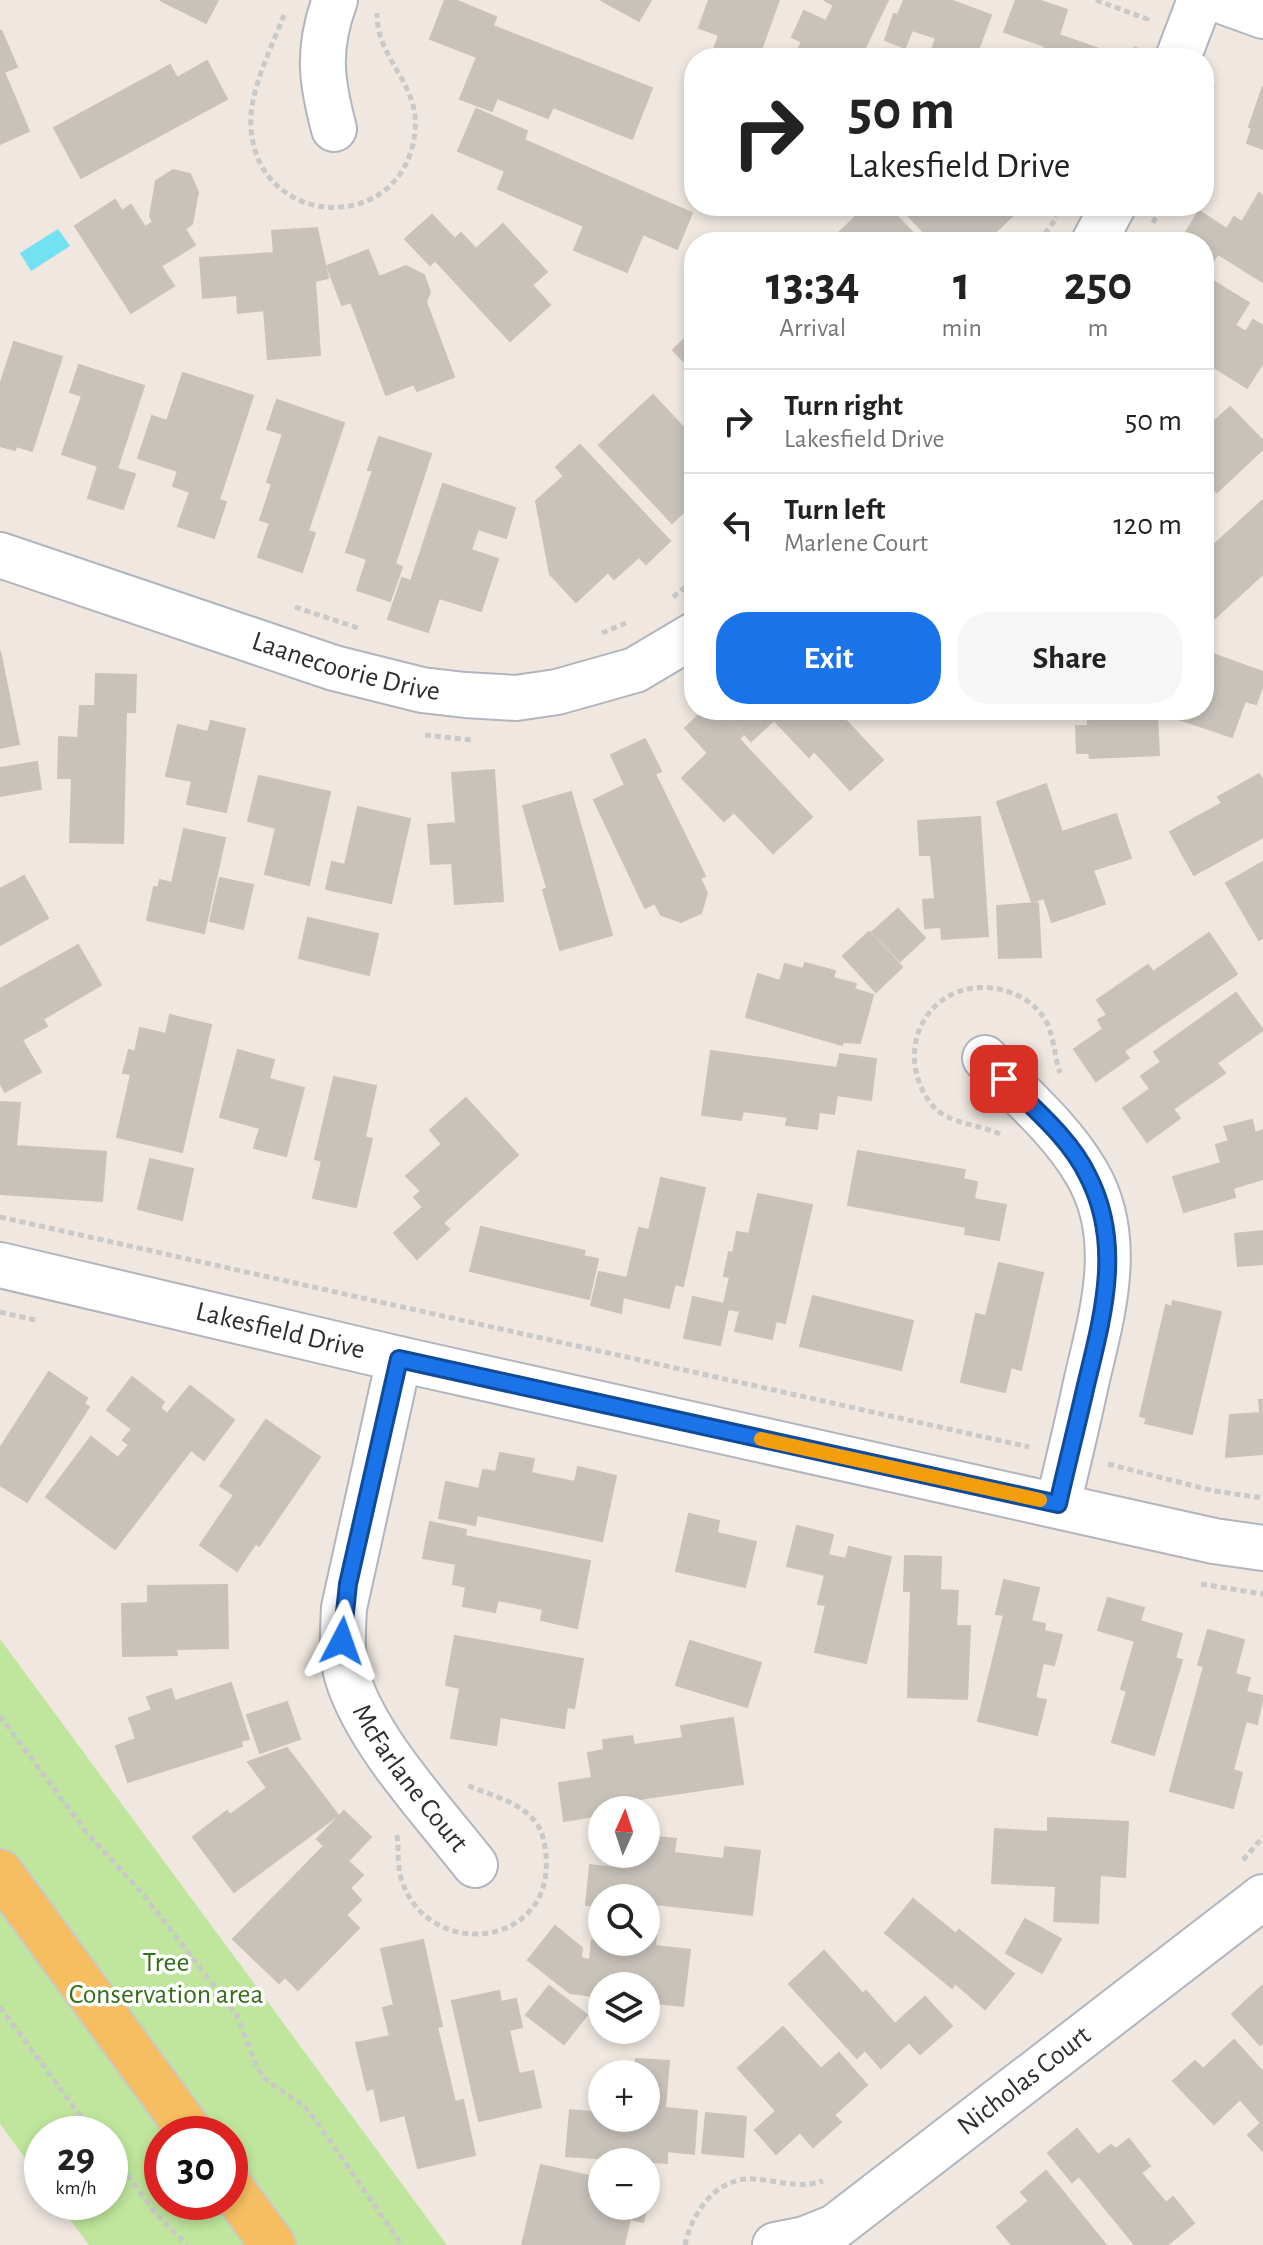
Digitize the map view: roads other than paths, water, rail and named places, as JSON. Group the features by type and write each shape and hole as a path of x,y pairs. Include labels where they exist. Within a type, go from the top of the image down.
{"main road":[{"path":"0,1872 179,2116"},
{"path":"248,2211 273,2245"}],"street":[{"path":"334,129 322,74 322,45 335,0"},
{"path":"1182,48 1200,0"},
{"path":"1219,0 1263,16"},
{"name":"Laanecoorie Drive","path":"0,555 334,668 422,690 516,698 557,692 635,670 684,641"},
{"path":"985,1058 1077,1158 1094,1188 1105,1224 1109,1261 1104,1308 1058,1504"},
{"name":"Lakesfield Drive","path":"0,1265 399,1359 1214,1541 1263,1548"},
{"name":"McFarlane Court","path":"399,1359 344,1608 342,1641 347,1674 371,1731 475,1865"},
{"name":"Nicholas Court","path":"775,2245 805,2239 835,2227 1248,1884"}],"water":[{"path":"58,229 70,246 31,271 20,253"}],"park label":[{"name":"Tree Conservation area","path":"166,1979"}]}
